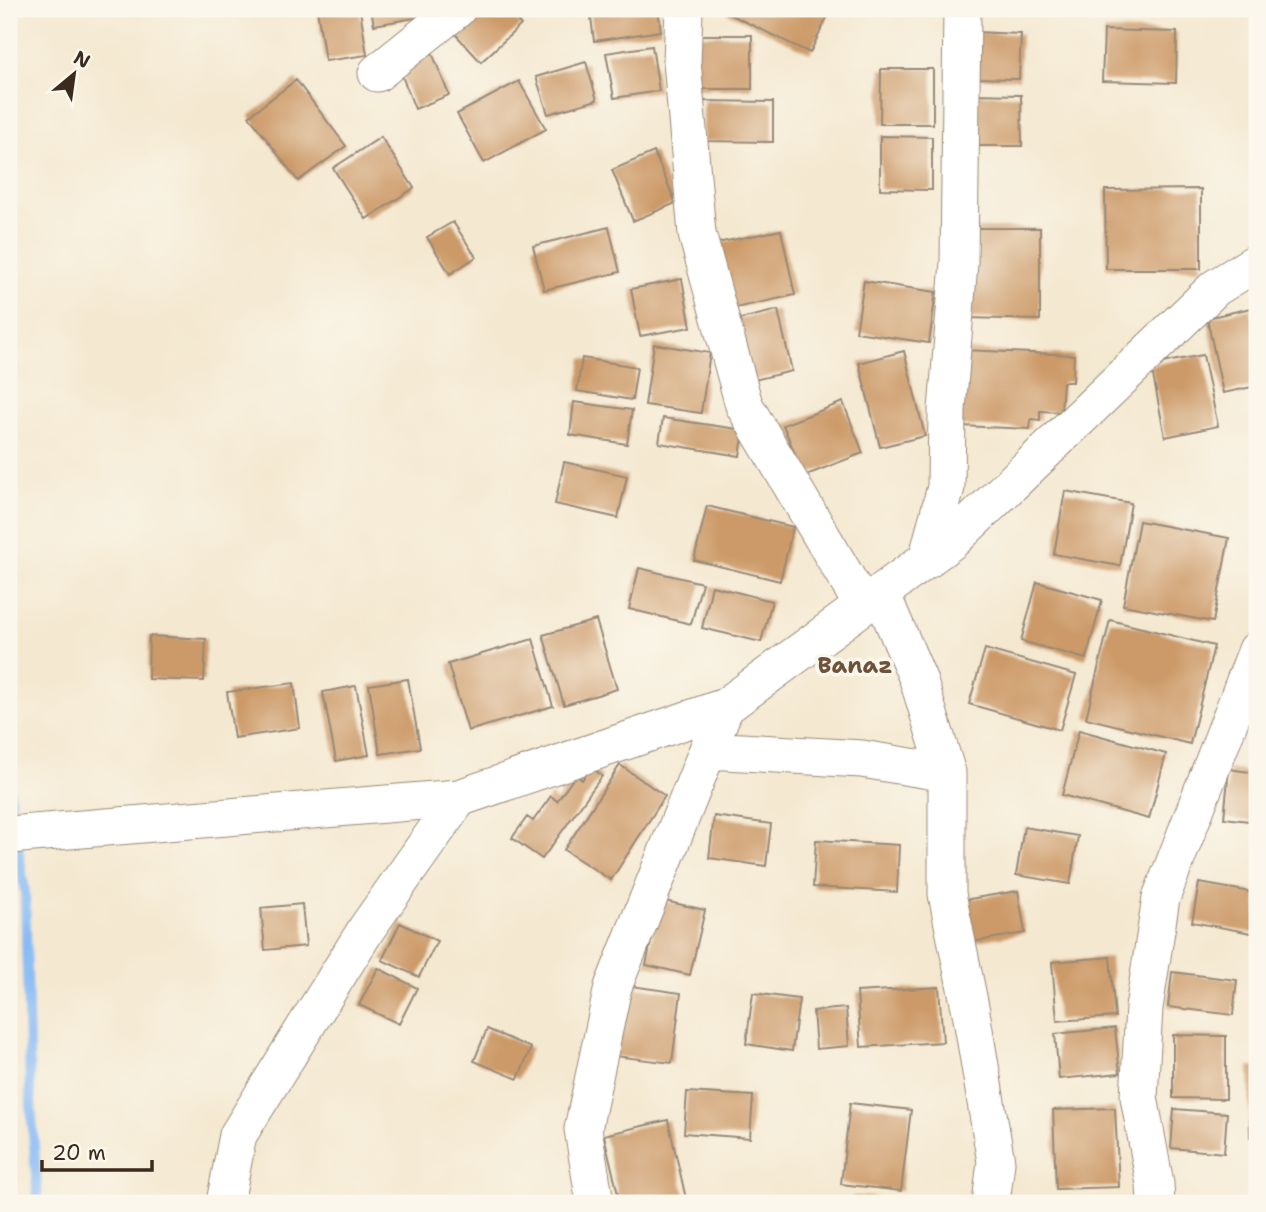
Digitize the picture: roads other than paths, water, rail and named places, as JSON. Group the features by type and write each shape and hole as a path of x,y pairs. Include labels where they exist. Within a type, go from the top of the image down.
{"street":[{"path":"377,74 457,9"},
{"path":"684,9 682,61 697,234 744,405 872,600 918,679 947,773 947,894 971,1012 996,1162 1015,1203"},
{"path":"927,559 946,487 947,410 958,263 962,9"},
{"path":"9,835 459,798 725,707 953,540 1215,288 1257,262"},
{"path":"1156,1203 1139,1097 1144,1008 1161,898 1257,650"},
{"path":"595,1203 583,1129 613,987 725,707"},
{"path":"708,750 862,759 947,773"},
{"path":"225,1203 238,1135 367,928 459,798"},
{"path":"991,1203 996,1162"}],"waterway":[{"path":"9,790 25,892 30,1089 38,1203"}],"district":[{"name":"Banaz","path":"855,665"}]}
